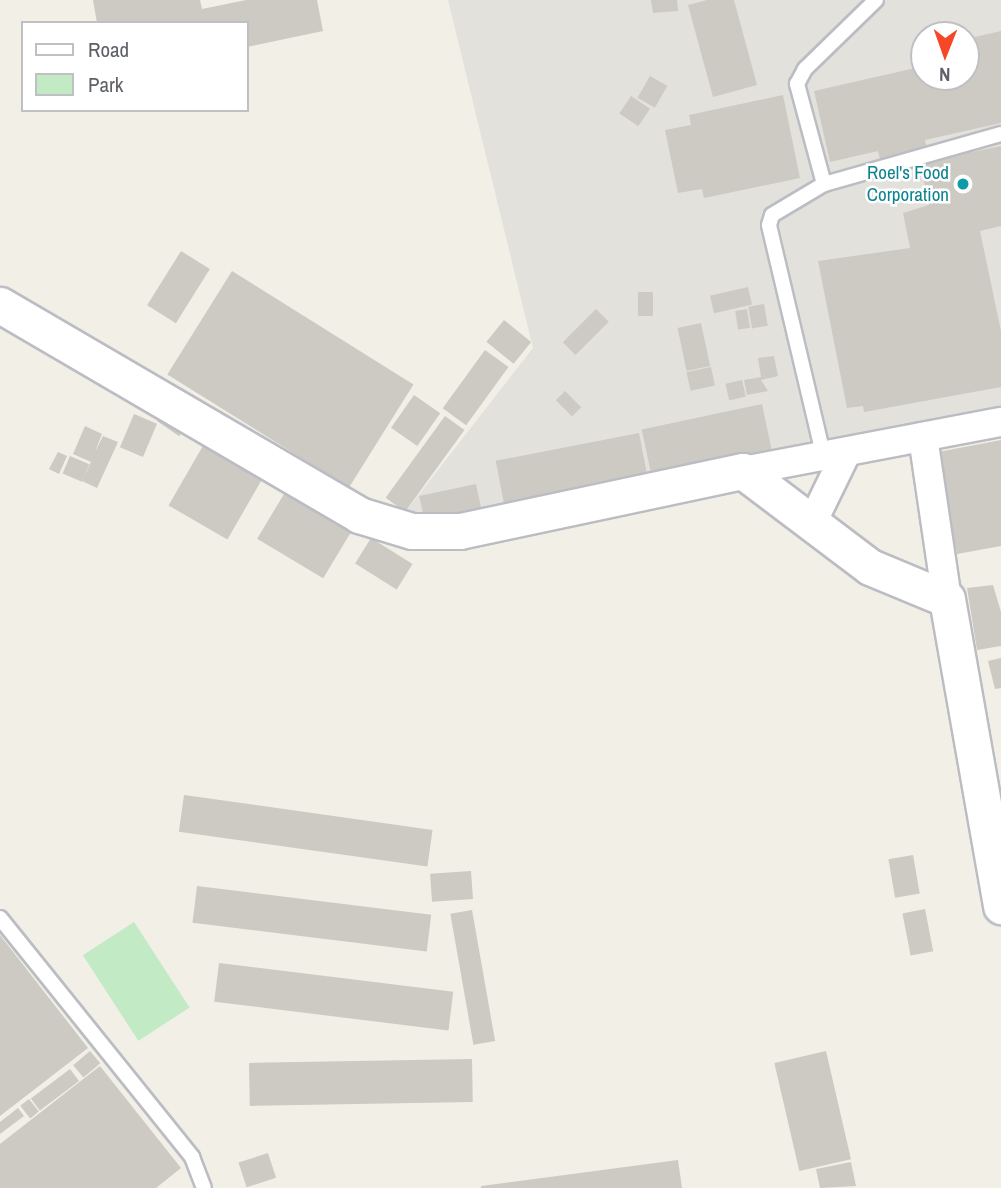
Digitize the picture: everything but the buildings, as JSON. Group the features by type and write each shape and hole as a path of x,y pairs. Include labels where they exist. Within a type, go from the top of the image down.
{"street":[{"path":"0,305 359,515 412,531 460,531 743,471 1001,422"},
{"path":"923,437 947,599 1001,906"},
{"path":"811,524 835,455"},
{"path":"743,471 870,568 947,599"}],"lane":[{"path":"824,184 797,84 805,69 876,0"},
{"path":"835,455 769,225 772,215 824,184 1001,134"},
{"path":"0,918 192,1157 204,1188"}],"shaded area":[{"name":"Roel's Food Corporation","path":"448,0 1001,0 1001,411 413,524 403,515 533,348"}],"green space":[{"path":"134,922 190,1008 138,1041 83,955"}],"place":[{"name":"Roel's Food Corporation","path":"963,184"}]}
